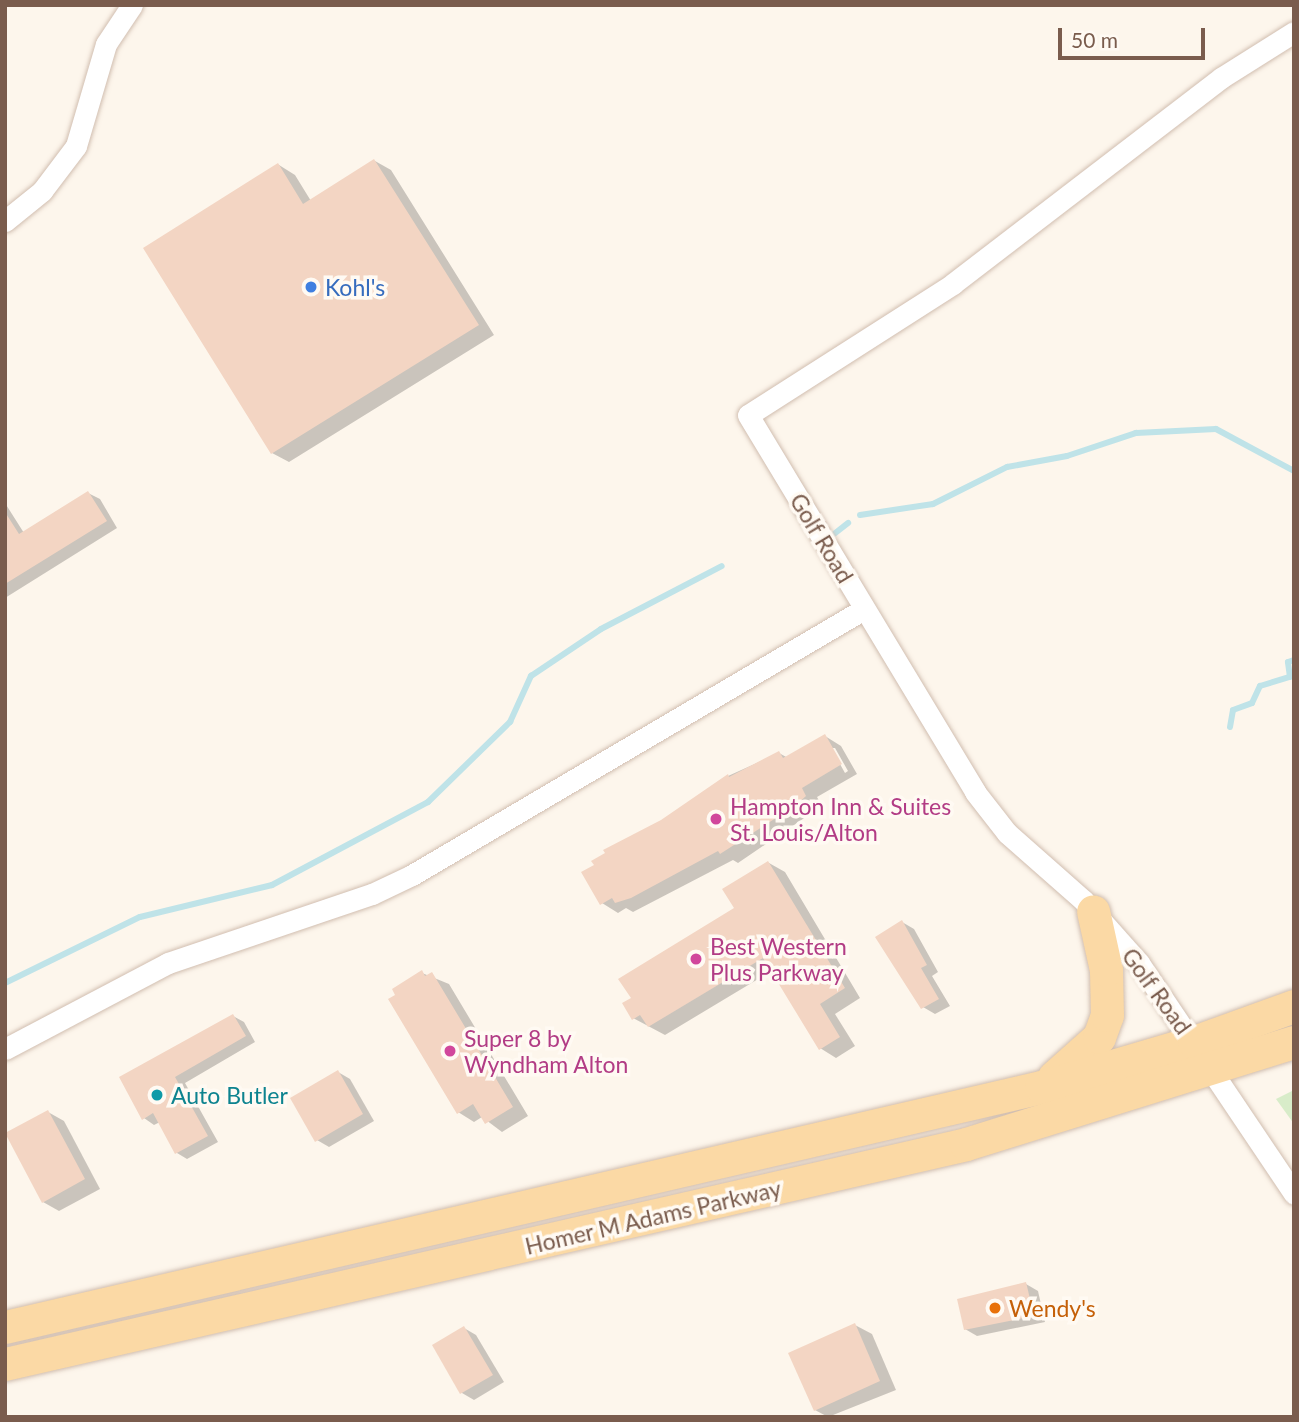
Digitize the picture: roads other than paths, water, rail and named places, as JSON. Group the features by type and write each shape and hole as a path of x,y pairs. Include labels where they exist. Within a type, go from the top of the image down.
{"main road":[{"path":"1041,1087 1083,1055 1099,1037 1107,1015 1106,970 1093,911"},
{"name":"Homer M Adams Parkway","path":"5,1327 1041,1087 1194,1042 1294,1006"},
{"name":"Homer M Adams Parkway","path":"5,1364 939,1151 1213,1070 1294,1042"}],"street":[{"path":"5,221 42,191 76,146 106,44 132,5"},
{"name":"Golf Road","path":"1294,32 1221,78 953,284 748,415 975,792 1007,833 1093,911 1139,963 1294,1194"},
{"path":"5,1049 168,963 372,894 412,875 864,609"}],"waterway":[{"path":"860,515 933,504 1007,467 1067,456 1136,433 1216,429 1294,471"},
{"path":"834,534 848,523"},
{"path":"5,983 140,917 272,885 428,802 510,722 531,676 601,629 722,566"},
{"path":"1230,727 1233,710 1252,703 1260,686 1290,677 1288,662 1294,660"}],"place":[{"name":"Kohl's","path":"311,287"},
{"name":"Hampton Inn & Suites St. Louis/Alton","path":"716,819"},
{"name":"Best Western Plus Parkway","path":"696,959"},
{"name":"Super 8 by Wyndham Alton","path":"450,1051"},
{"name":"Auto Butler","path":"157,1095"},
{"name":"Wendy's","path":"995,1308"}]}
